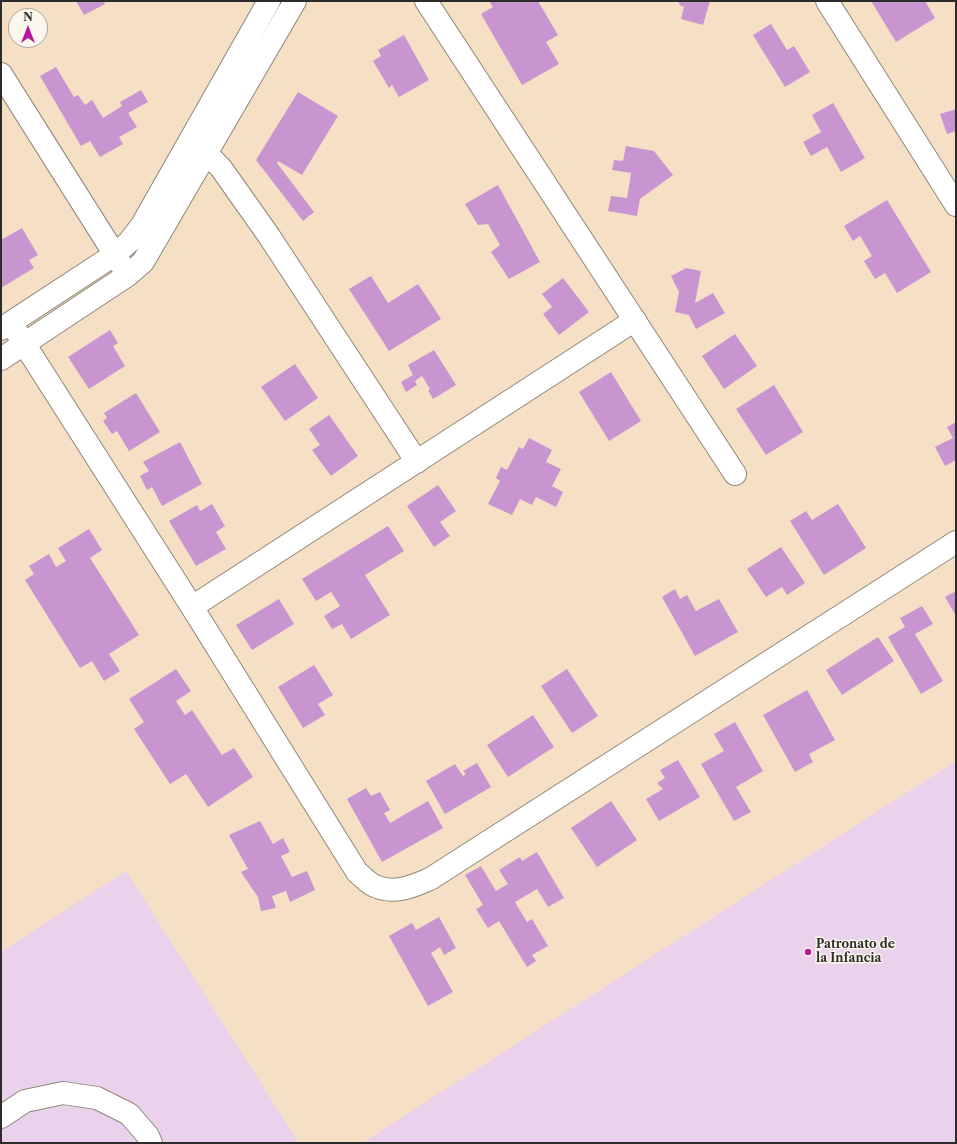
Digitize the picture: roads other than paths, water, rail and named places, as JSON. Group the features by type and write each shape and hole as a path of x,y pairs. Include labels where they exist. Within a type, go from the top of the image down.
{"street":[{"path":"268,1 142,225 129,242 114,255 6,326 24,344 192,607 357,872 374,886 390,890 409,888 430,878 956,542"},
{"path":"1,358 128,275 143,262 295,1"},
{"path":"426,1 735,474"},
{"path":"827,1 955,202"},
{"path":"1,74 128,275"},
{"path":"207,154 221,168 269,236 417,462"},
{"path":"192,607 635,320"},
{"path":"1,1117 25,1101 63,1093 97,1098 128,1114 148,1136 151,1143"}],"place":[{"name":"Patronato de la Infancia","path":"808,952"}]}
